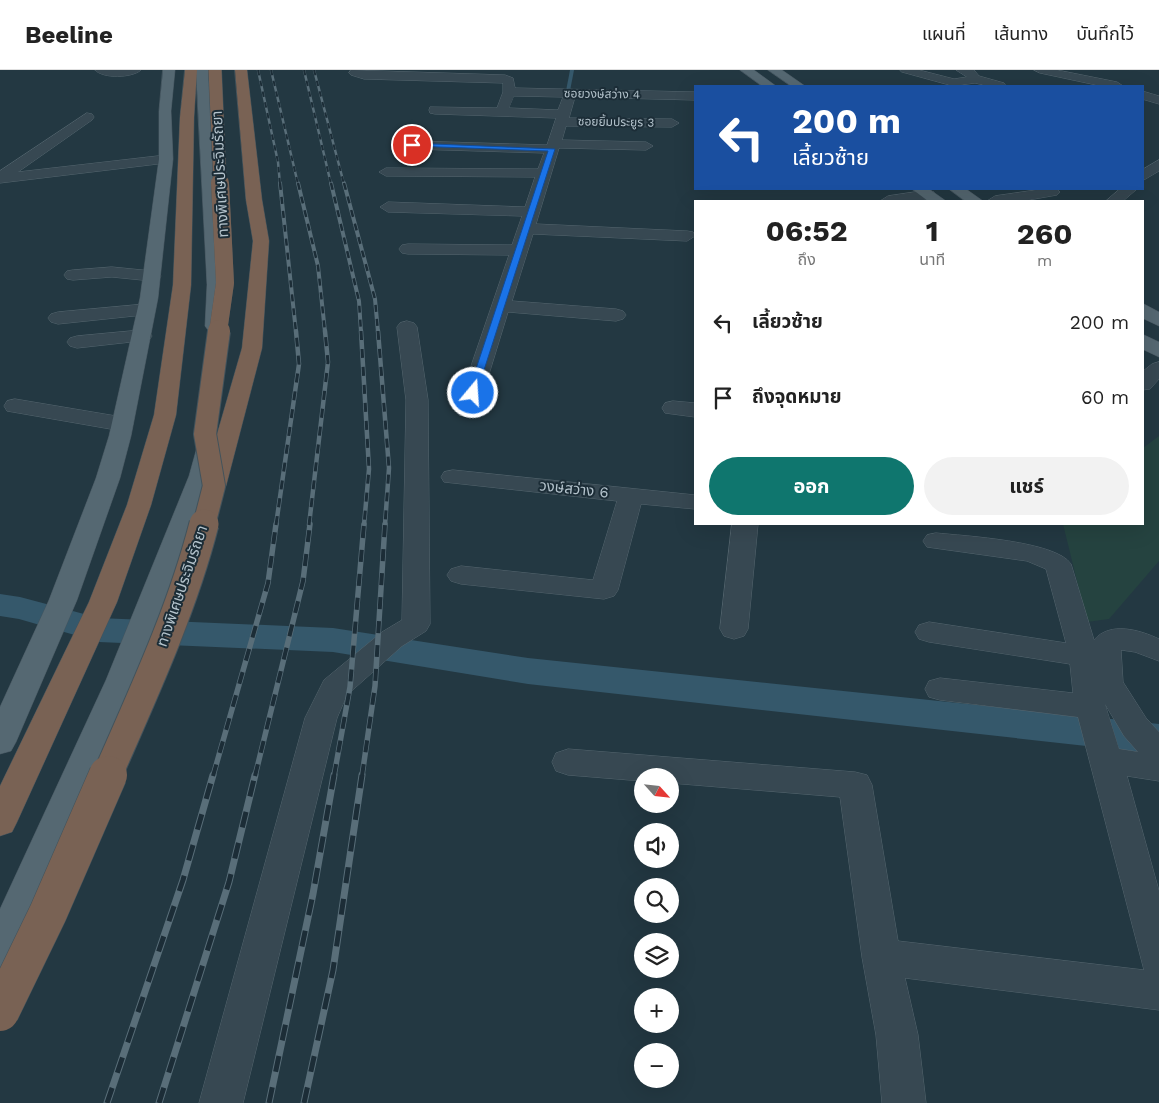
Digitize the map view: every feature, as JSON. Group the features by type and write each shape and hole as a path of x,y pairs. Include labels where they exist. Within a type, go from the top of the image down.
{"highway":[{"path":"214,486 252,348 262,241 254,200 241,70"},
{"name":"ทางพิเศษประจิมรัถยา","path":"0,1012 48,913 143,694 196,555 214,486 205,434 225,283 203,71"},
{"name":"ทางพิเศษประจิมรัถยา","path":"0,822 103,602 139,505 165,415 182,285 186,116 203,71"}],"main road":[{"path":"2,738 63,600 108,478 122,424 142,336 152,276 166,159 165,111 169,70"},
{"path":"746,70 768,85"},
{"path":"774,70 797,85"},
{"path":"0,951 114,696 201,476 215,412 216,285 203,71"},
{"path":"958,190 973,200"},
{"path":"1144,310 1159,320"},
{"path":"1144,341 1159,351"}],"street":[{"path":"101,70 106,73 135,70"},
{"path":"357,70 355,73 364,75 501,78 509,81 509,92 503,108"},
{"path":"906,70 954,83 975,79 1002,85"},
{"path":"962,70 969,72 975,79"},
{"path":"1082,70 1108,72"},
{"path":"1036,71 1112,85"},
{"name":"ซอยวงษ์สว่าง 4","path":"509,92 694,96"},
{"path":"467,410 570,94"},
{"path":"1144,96 1159,100"},
{"name":"ซอยยิ้มประยูร 3","path":"435,110 672,123"},
{"path":"0,179 87,117"},
{"path":"412,145 646,146"},
{"path":"0,179 166,159"},
{"path":"1144,176 1158,166"},
{"path":"386,172 544,173"},
{"path":"1115,200 1128,190"},
{"path":"1001,200 1052,192"},
{"path":"895,200 929,195"},
{"path":"388,207 531,212"},
{"path":"599,218 660,220 669,223 665,244"},
{"path":"526,229 665,244 688,244"},
{"path":"408,249 519,250"},
{"path":"73,275 112,272 152,276"},
{"path":"501,306 616,315"},
{"path":"58,318 146,310"},
{"path":"221,1103 321,718 335,688 383,647 416,624 417,400 407,327"},
{"path":"77,342 142,336"},
{"path":"1144,362 1159,368 1144,382"},
{"path":"15,406 122,424"},
{"path":"673,408 694,410"},
{"name":"วงษ์สว่าง 6","path":"453,477 694,502"},
{"path":"461,575 604,590 631,495"},
{"path":"734,629 745,525"},
{"path":"936,541 1032,553 1058,564 1084,656 1098,733 1159,961"},
{"path":"929,632 1084,656"},
{"path":"1152,750 1108,683 1106,645 1118,638 1142,643 1159,651"},
{"path":"940,689 1152,750"},
{"path":"568,762 855,785 881,957 897,1035 904,1103"},
{"path":"881,957 1159,992"}],"green space":[{"path":"1159,436 1159,561 1109,619 1087,622 1063,525 1144,525 1144,447"}],"waterway":[{"path":"568,91 572,70"},
{"path":"0,605 20,608 99,630 333,640 528,671 1159,739"}],"railway":[{"path":"258,70 278,162 280,184"},
{"path":"271,70 298,184"},
{"path":"304,70 331,184"},
{"path":"314,70 344,184"},
{"path":"280,183 296,332"},
{"path":"298,183 318,266 325,332"},
{"path":"331,183 359,301 361,332"},
{"path":"344,183 375,299 378,332"},
{"path":"276,525 299,364 296,331"},
{"path":"309,525 328,362 325,331"},
{"path":"361,331 369,469 364,525"},
{"path":"378,331 389,468 385,525"},
{"path":"213,776 268,583 276,524"},
{"path":"255,776 303,581 310,524"},
{"path":"334,776 350,687 364,524"},
{"path":"362,776 375,686 385,524"},
{"path":"107,1103 183,880 213,775"},
{"path":"159,1103 229,882 255,775"},
{"path":"269,1103 313,894 334,775"},
{"path":"304,1103 333,970 362,775"}],"route":[{"path":"412,145 552,149 473,393"}]}
